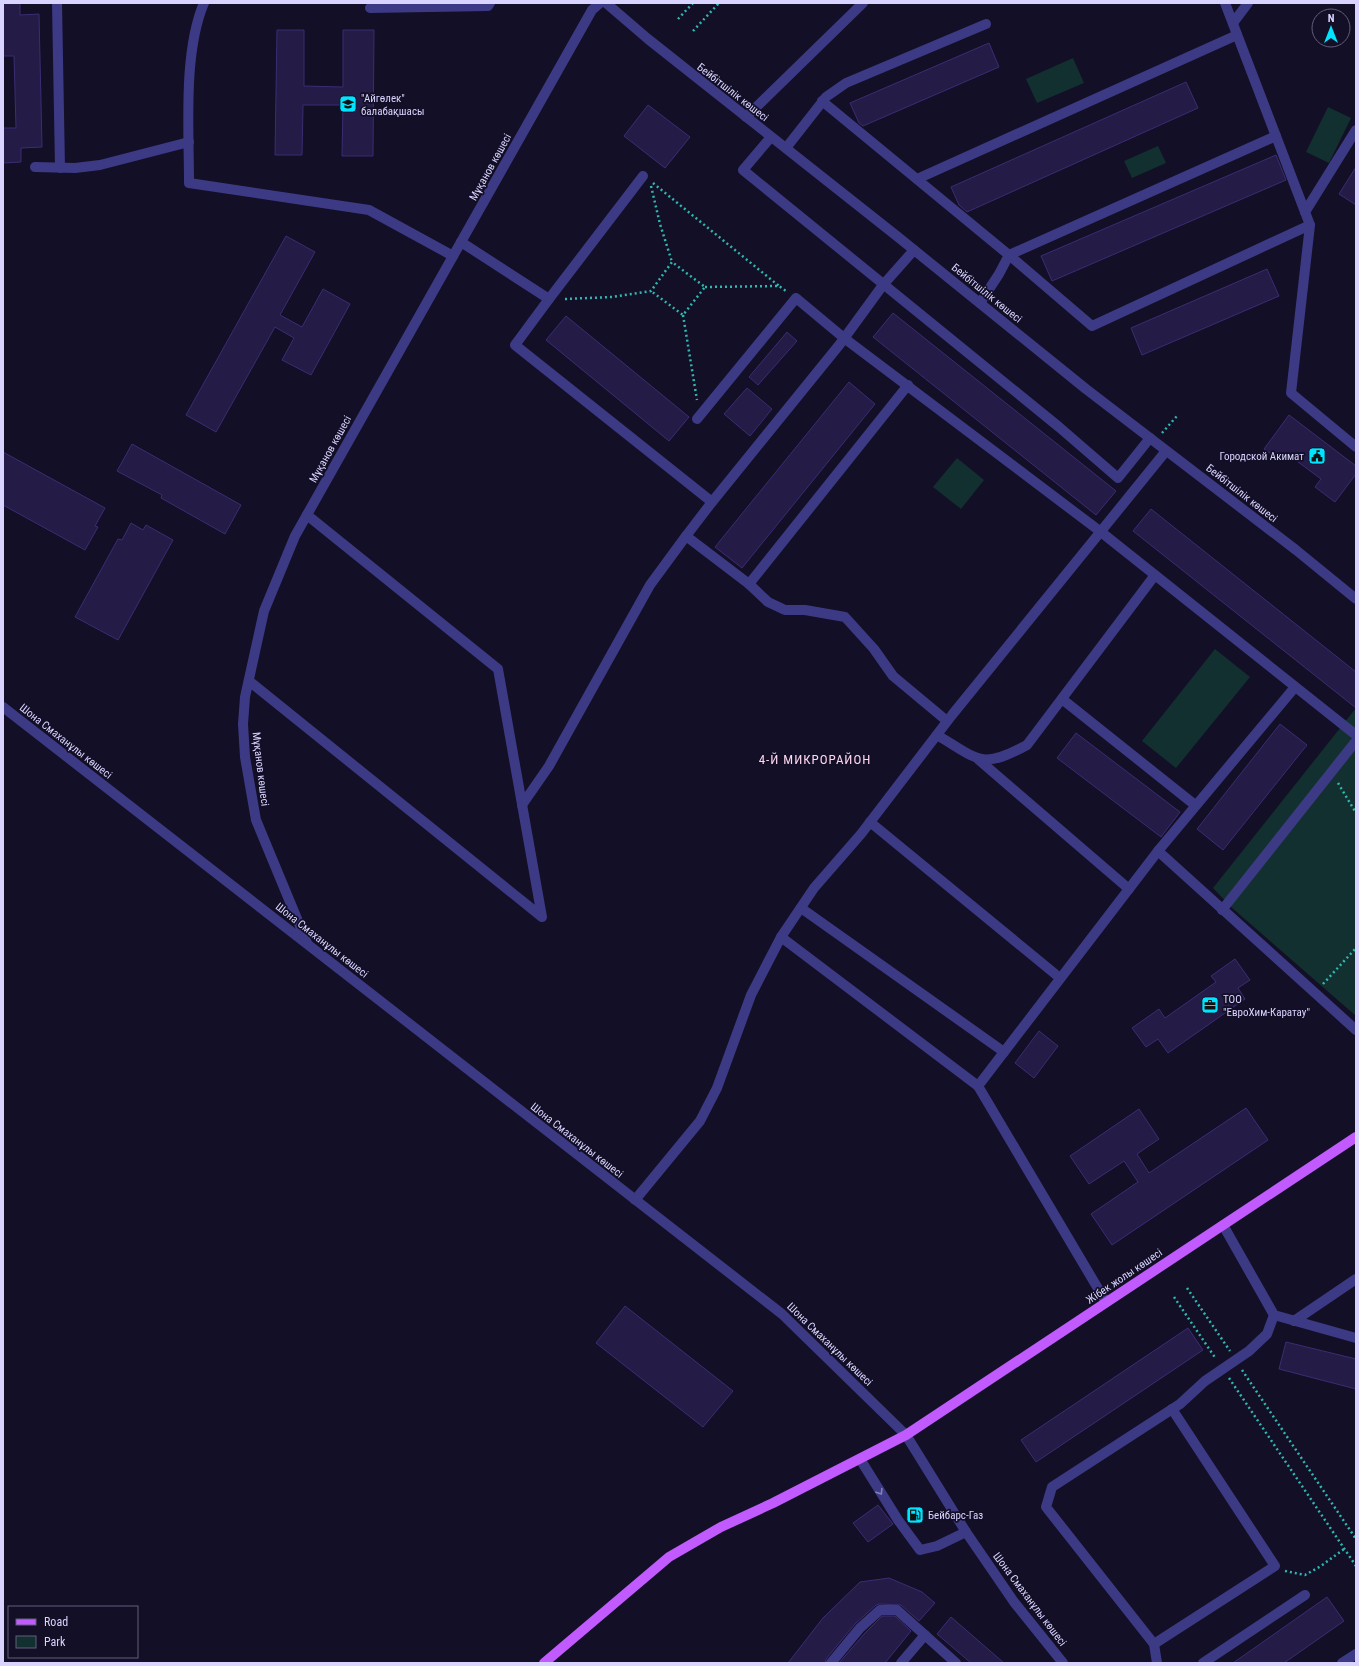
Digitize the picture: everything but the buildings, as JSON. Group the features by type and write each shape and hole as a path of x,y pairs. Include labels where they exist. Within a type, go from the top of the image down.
{"main road":[{"name":"Жібек жолы көшесі","path":"544,1663 669,1557 721,1527 774,1503 906,1435 1356,1137"}],"street":[{"path":"57,3 60,168"},
{"path":"204,3 198,17 190,68 189,183 369,210 453,256"},
{"path":"370,8 488,6 490,3"},
{"name":"Мұқанов көшесі","path":"308,945 256,820 245,757 243,724 245,697 264,611 295,536 592,10 600,3"},
{"name":"Бейбітшілік көшесі","path":"606,3 648,40 1166,451 1356,599"},
{"path":"746,117 863,3"},
{"path":"1225,3 1310,225 1291,393 1356,447"},
{"path":"1233,24 1248,3"},
{"path":"786,148 822,101 846,83 986,24"},
{"path":"917,179 1237,35"},
{"path":"822,101 1009,255 1092,326 1310,225"},
{"path":"1305,212 1356,130"},
{"path":"980,303 999,274 1009,255 1276,136"},
{"path":"771,137 743,170 1118,478 1150,438"},
{"path":"35,167 75,168 100,165 189,142"},
{"path":"643,176 515,345 712,502"},
{"path":"461,242 549,299"},
{"path":"522,805 549,766 650,585 712,502 844,338 883,285 914,250"},
{"path":"697,419 796,298 844,338 1101,532 1356,735"},
{"path":"749,584 908,385"},
{"path":"635,1200 700,1120 717,1088 751,994 782,937 814,888 870,822 947,721 1166,451"},
{"path":"248,681 542,917 498,669 307,515"},
{"path":"686,536 749,584 768,602 785,610 805,610 845,617 874,650 894,676 947,721"},
{"path":"979,760 994,760 1000,758 1027,744 1155,575"},
{"path":"978,1086 1158,851 1295,687"},
{"path":"1062,699 1195,805"},
{"name":"Шона Смаханұлы көшесі","path":"3,707 782,1314 906,1435 966,1532 1014,1602 1063,1663"},
{"path":"937,735 979,760 1129,889"},
{"path":"1222,910 1356,741"},
{"path":"870,822 1060,978"},
{"path":"1158,851 1356,1030"},
{"path":"801,908 1004,1052"},
{"path":"782,937 978,1086 1106,1302"},
{"path":"1223,1225 1274,1315 1356,1338"},
{"path":"1294,1321 1356,1279"},
{"path":"1158,1663 1154,1644 1046,1507 1052,1487 1180,1404 1205,1381 1249,1351 1267,1334 1274,1315"},
{"path":"1154,1644 1275,1566 1172,1409"},
{"path":"860,1459 898,1520 920,1550 937,1546 966,1532"},
{"path":"1203,1663 1305,1595"},
{"path":"831,1663 860,1628 880,1610 897,1610 956,1663"},
{"path":"901,1663 925,1635"},
{"path":"1342,1663 1356,1654"}],"path":[{"path":"678,19 693,3"},
{"path":"692,31 719,3"},
{"path":"779,286 705,287 672,262 660,224 651,182 779,286 796,298"},
{"path":"549,299 612,297 651,291 672,262"},
{"path":"683,316 705,287"},
{"path":"651,291 683,316 697,401 697,419"},
{"path":"1332,772 1356,813"},
{"path":"1315,993 1356,948"},
{"path":"1188,1288 1356,1539"},
{"path":"1174,1297 1356,1566"},
{"path":"1275,1566 1289,1573 1305,1575 1321,1566 1344,1549"}],"green space":[{"path":"1073,58 1084,83 1037,103 1026,79"},
{"path":"1328,107 1351,118 1329,163 1306,152"},
{"path":"1158,146 1166,163 1132,178 1124,161"},
{"path":"957,458 984,480 961,509 933,487"},
{"path":"1215,649 1250,677 1176,768 1142,741"},
{"path":"1356,708 1356,1016 1231,907 1213,888"}],"place":[{"name":"\"Айгөлек\" балабақшасы","path":"348,104"},
{"name":"Городской Акимат","path":"1317,456"},
{"name":"ТОО \"ЕвроХим-Каратау\"","path":"1210,1005"},
{"name":"Бейбарс-Газ","path":"915,1515"}],"district":[{"name":"4-Й МИКРОРАЙОН","path":"815,759"}]}
